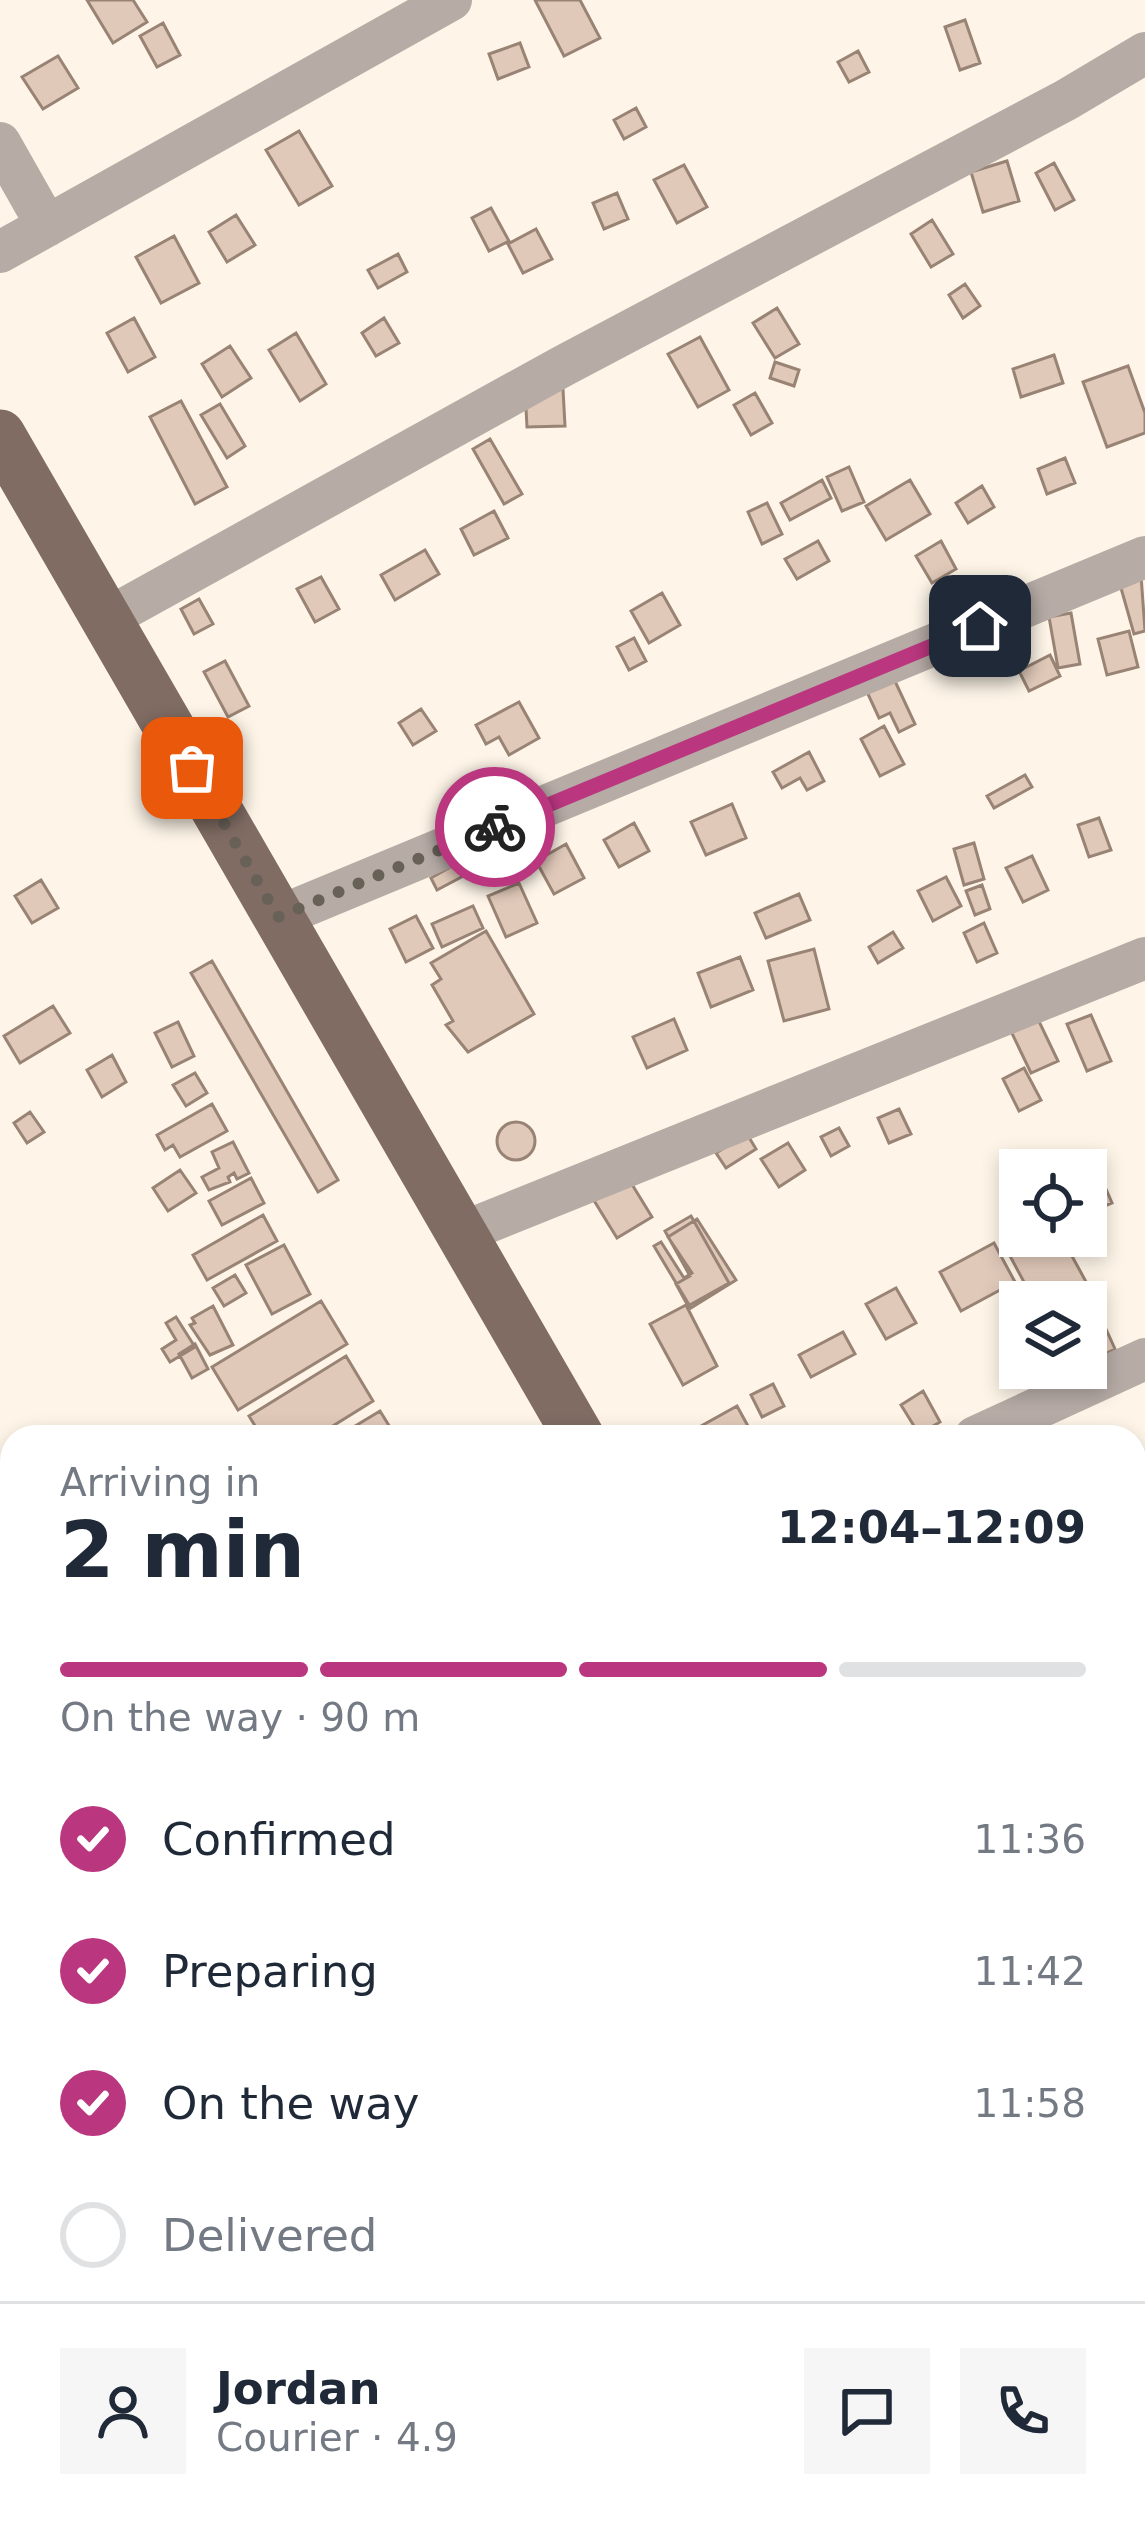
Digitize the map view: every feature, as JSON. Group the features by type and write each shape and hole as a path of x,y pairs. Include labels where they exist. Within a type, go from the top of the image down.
{"main road":[{"path":"0,435 572,1425"}],"street":[{"path":"0,252 451,0"},
{"path":"106,619 1145,53"},
{"path":"0,142 47,226"},
{"path":"278,917 1145,557"},
{"path":"460,1233 1145,958"},
{"path":"1001,1425 1145,1359"}],"building":[{"path":"87,0 133,0 147,22 113,43"},
{"path":"535,0 580,0 600,38 564,56"},
{"path":"965,20 980,63 960,70 945,27"},
{"path":"163,23 180,55 157,67 140,36"},
{"path":"520,43 529,67 498,79 489,54"},
{"path":"858,51 869,72 849,82 838,62"},
{"path":"58,56 78,88 43,109 22,77"},
{"path":"636,108 646,127 624,139 614,120"},
{"path":"299,131 332,186 299,205 266,150"},
{"path":"1007,161 1019,201 983,212 971,172"},
{"path":"1054,163 1074,200 1055,210 1036,173"},
{"path":"684,165 707,207 677,223 654,180"},
{"path":"617,193 628,219 604,229 593,203"},
{"path":"491,208 509,241 489,251 472,218"},
{"path":"236,215 255,245 227,262 209,232"},
{"path":"932,220 953,254 931,267 911,234"},
{"path":"536,229 552,259 523,273 508,244"},
{"path":"174,236 199,283 161,303 136,257"},
{"path":"398,254 407,272 378,288 368,270"},
{"path":"965,284 980,306 963,318 949,295"},
{"path":"777,308 799,344 775,358 753,323"},
{"path":"134,318 155,357 128,372 107,333"},
{"path":"384,318 399,343 376,356 362,333"},
{"path":"296,333 326,384 300,401 269,350"},
{"path":"700,337 729,390 698,407 668,354"},
{"path":"230,346 251,378 222,397 202,364"},
{"path":"1054,355 1063,383 1021,397 1013,369"},
{"path":"775,362 799,370 794,386 770,378"},
{"path":"1128,366 1145,413 1145,433 1107,447 1083,382"},
{"path":"563,389 565,426 527,427 525,391"},
{"path":"755,393 772,423 751,435 734,405"},
{"path":"181,401 227,487 195,504 150,417"},
{"path":"220,404 245,446 227,458 201,415"},
{"path":"490,439 522,494 504,504 473,449"},
{"path":"1065,458 1075,483 1047,494 1038,469"},
{"path":"849,467 864,502 842,511 827,477"},
{"path":"822,480 831,498 790,520 781,503"},
{"path":"910,480 930,514 886,540 866,506"},
{"path":"982,486 994,507 968,523 956,503"},
{"path":"767,503 782,534 762,544 748,512"},
{"path":"494,511 508,538 474,555 461,529"},
{"path":"818,541 829,561 797,579 785,559"},
{"path":"941,541 956,569 932,583 916,556"},
{"path":"425,550 439,574 395,600 381,575"},
{"path":"1141,575 1145,631 1134,634 1119,581"},
{"path":"321,577 339,609 315,622 297,589"},
{"path":"662,593 680,625 649,643 631,611"},
{"path":"199,599 213,624 194,634 181,609"},
{"path":"1071,613 1080,664 1058,668 1049,617"},
{"path":"1129,631 1138,667 1107,675 1098,639"},
{"path":"634,638 646,661 629,670 617,647"},
{"path":"1050,655 1060,676 1029,691 1019,671"},
{"path":"225,661 249,706 228,717 204,672"},
{"path":"894,679 915,724 899,732 890,713 879,718 867,692"},
{"path":"519,702 539,738 509,755 499,737 486,744 476,725"},
{"path":"421,709 436,731 413,745 399,723"},
{"path":"884,726 904,764 880,776 861,739"},
{"path":"809,752 824,781 807,790 800,778 782,788 773,772"},
{"path":"1025,775 1032,787 994,808 987,796"},
{"path":"732,804 746,838 706,855 691,822"},
{"path":"1099,818 1111,850 1089,857 1078,825"},
{"path":"634,823 649,851 619,867 604,840"},
{"path":"974,843 984,879 964,885 954,849"},
{"path":"566,844 584,878 554,894 536,861"},
{"path":"1032,856 1048,890 1023,902 1006,868"},
{"path":"461,861 469,873 437,890 431,878"},
{"path":"946,877 961,906 933,921 918,891"},
{"path":"41,880 58,908 32,923 15,896"},
{"path":"519,883 537,923 506,937 488,896"},
{"path":"982,885 990,909 975,915 966,891"},
{"path":"799,894 810,920 766,938 755,913"},
{"path":"473,906 483,928 442,947 432,924"},
{"path":"416,916 433,948 406,962 390,929"},
{"path":"984,923 997,953 977,962 964,933"},
{"path":"486,931 534,1014 468,1052 446,1025 453,1021 432,985 441,979 431,963"},
{"path":"893,932 903,948 878,963 869,947"},
{"path":"814,949 829,1009 784,1021 768,961"},
{"path":"740,957 753,990 711,1007 698,973"},
{"path":"212,961 338,1180 318,1192 191,973"},
{"path":"53,1006 70,1033 20,1063 4,1036"},
{"path":"1035,1013 1058,1061 1031,1073 1008,1025"},
{"path":"1091,1015 1111,1061 1087,1071 1067,1024"},
{"path":"674,1019 687,1050 647,1068 633,1037"},
{"path":"178,1022 194,1056 172,1067 155,1033"},
{"path":"112,1055 126,1082 102,1097 87,1070"},
{"path":"1024,1068 1041,1100 1019,1111 1003,1079"},
{"path":"195,1073 207,1093 186,1106 173,1085"},
{"path":"212,1104 227,1131 180,1157 173,1145 165,1150 157,1135"},
{"path":"899,1109 911,1134 889,1143 878,1118"},
{"path":"30,1112 44,1132 27,1143 14,1123"},
{"path":"516,1122 529,1128 535,1141 529,1154 516,1160 503,1154 497,1141 503,1128"},
{"path":"839,1128 849,1146 831,1156 821,1137"},
{"path":"747,1134 756,1149 726,1168 716,1153"},
{"path":"233,1142 249,1173 237,1179 234,1173 228,1177 230,1182 209,1190 202,1177 219,1168 212,1152"},
{"path":"788,1143 805,1170 779,1187 761,1159"},
{"path":"180,1170 196,1193 168,1211 153,1188"},
{"path":"625,1173 652,1217 617,1238 590,1194"},
{"path":"251,1178 264,1203 222,1225 209,1201"},
{"path":"263,1215 277,1241 207,1280 193,1255"},
{"path":"691,1216 729,1283 688,1306 676,1284 690,1276 665,1231"},
{"path":"697,1219 736,1280 691,1308 654,1246 661,1242 684,1278 692,1273 668,1237"},
{"path":"994,1243 1014,1281 999,1281 999,1291 961,1311 940,1272"},
{"path":"284,1245 310,1294 272,1314 246,1265"},
{"path":"1011,1257 1072,1257 1086,1281 1023,1281"},
{"path":"235,1275 246,1293 224,1306 213,1288"},
{"path":"896,1288 916,1323 886,1339 866,1304"},
{"path":"321,1301 347,1344 238,1410 212,1367"},
{"path":"686,1305 717,1366 683,1385 650,1324"},
{"path":"213,1306 233,1345 210,1355 190,1325 195,1323 192,1318"},
{"path":"176,1317 195,1347 170,1362 162,1349 176,1340 166,1323"},
{"path":"843,1332 855,1354 811,1377 799,1355"},
{"path":"195,1344 208,1369 192,1378 179,1354"},
{"path":"346,1356 373,1401 334,1425 255,1425 249,1416"},
{"path":"773,1384 784,1406 762,1417 751,1395"},
{"path":"923,1391 940,1422 913,1425 901,1405"},
{"path":"737,1406 747,1425 703,1425"},
{"path":"380,1411 389,1425 357,1425"}],"way so far":[{"path":"192,768 278,917 495,827"}],"route":[{"path":"495,827 980,626"}]}
